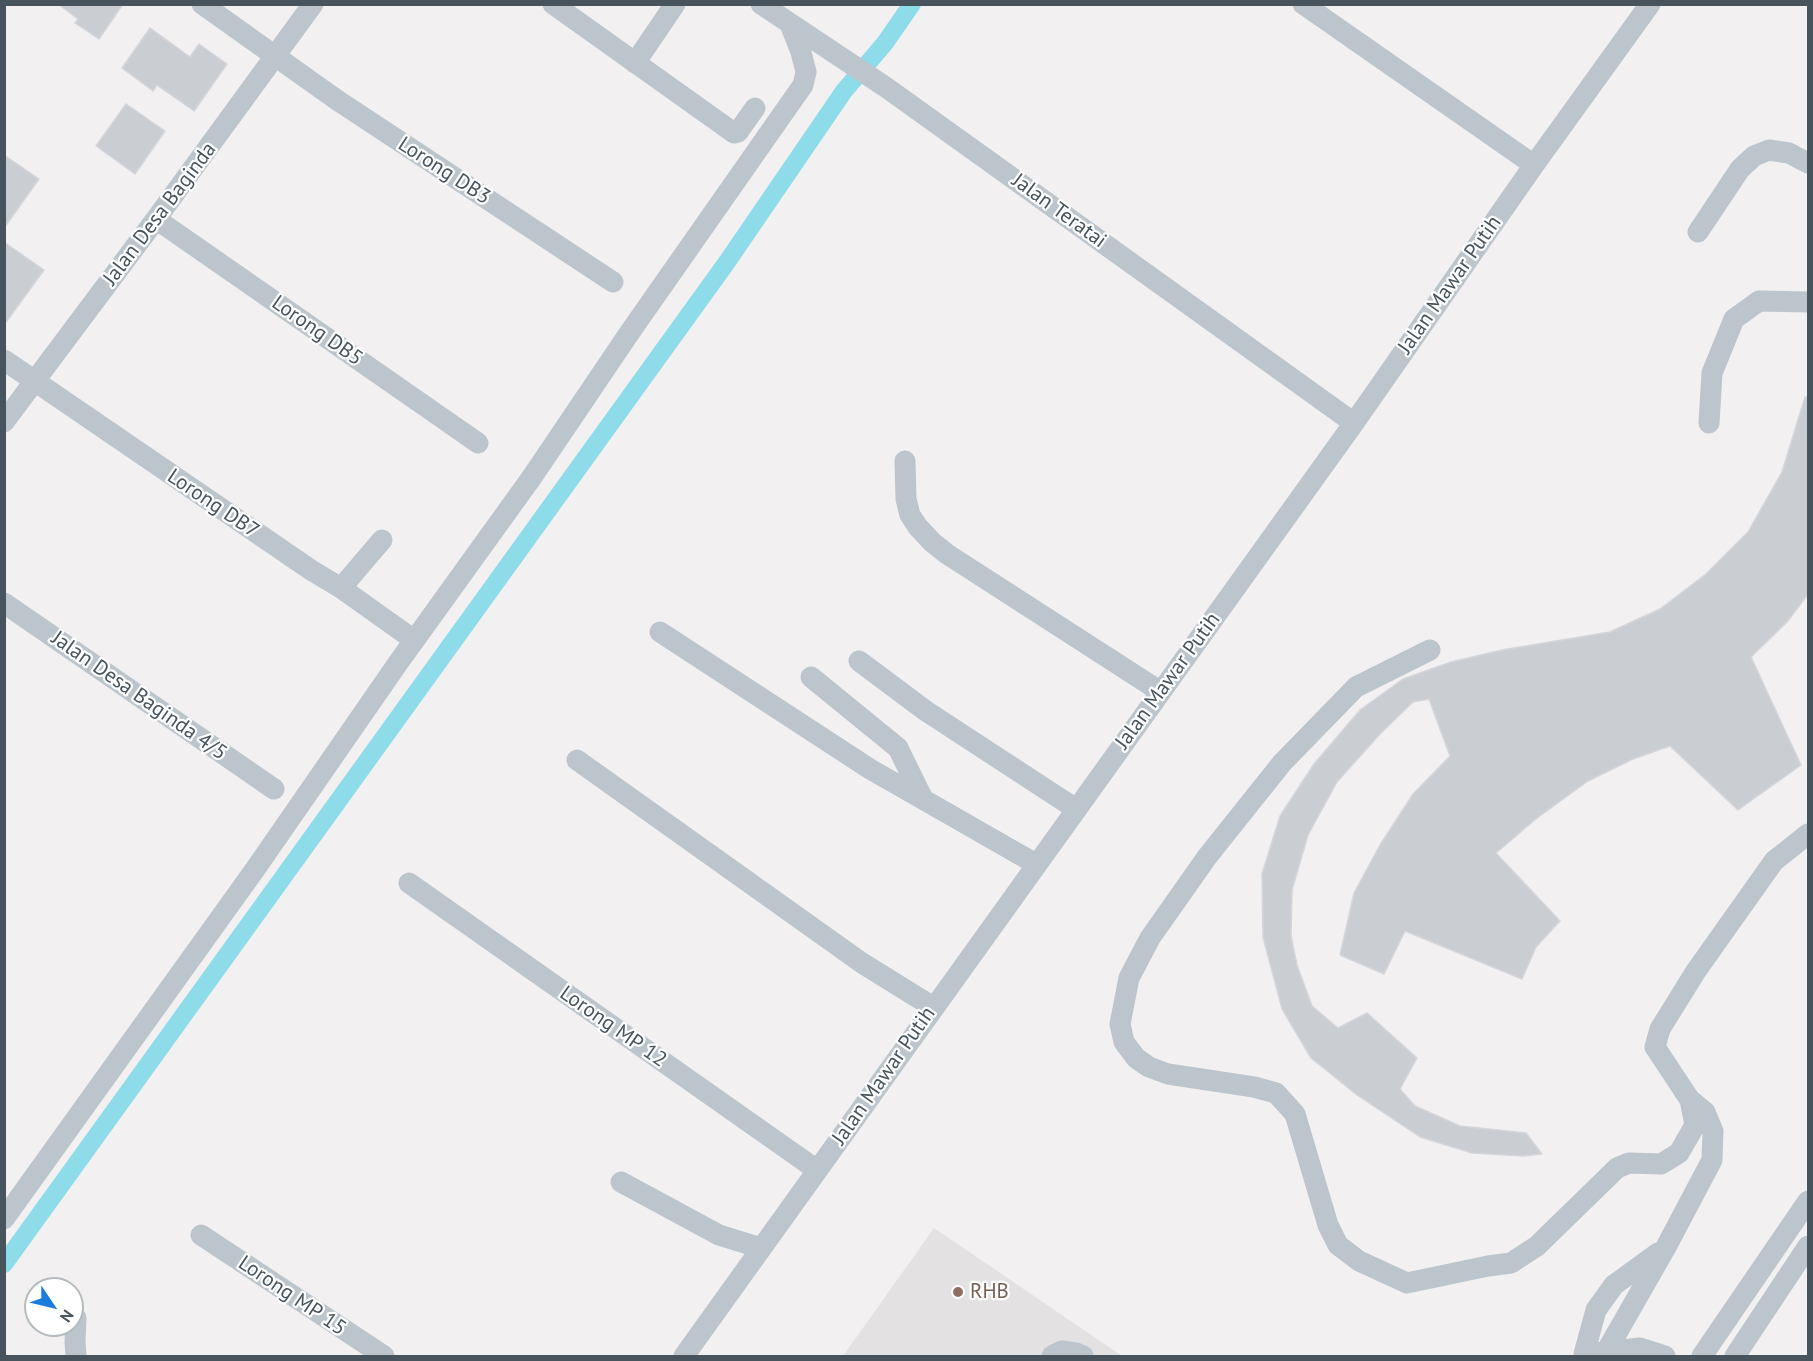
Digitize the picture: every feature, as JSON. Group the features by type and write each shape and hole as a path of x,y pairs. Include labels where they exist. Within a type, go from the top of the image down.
{"street":[{"name":"Lorong DB3","path":"202,4 337,100 614,282"},
{"name":"Jalan Desa Baginda","path":"4,422 313,4"},
{"path":"553,4 734,133 738,132 755,108"},
{"path":"635,63 675,4"},
{"name":"Jalan Teratai","path":"761,4 826,50 887,88 1353,423"},
{"path":"1304,4 1534,165"},
{"name":"Jalan Mawar Putih","path":"684,1356 933,1006 1161,692 1650,4"},
{"path":"4,1219 256,868 414,640 532,477 636,323 803,85 807,72 790,24"},
{"path":"1698,232 1740,169 1754,156 1769,150 1789,153 1809,164"},
{"name":"Lorong DB5","path":"156,219 478,443"},
{"path":"1708,423 1712,374 1734,319 1759,301 1809,302"},
{"name":"Lorong DB7","path":"4,360 414,640"},
{"path":"905,461 906,499 910,514 932,542 947,554 1161,692"},
{"path":"341,588 382,540"},
{"name":"Jalan Desa Baginda 4/5","path":"4,603 274,789"},
{"path":"660,633 861,762 1036,864"},
{"path":"1430,650 1356,687 1282,763 1207,857 1150,938 1129,978 1120,1024 1124,1042 1136,1058 1149,1067 1168,1074 1254,1087 1276,1093 1295,1114 1328,1225 1338,1245 1359,1261 1407,1283 1511,1263 1536,1246 1617,1168 1629,1163 1661,1164 1678,1153 1695,1125 1690,1100"},
{"path":"859,662 926,711 1076,809"},
{"path":"811,676 898,748 923,799"},
{"path":"577,760 862,963 933,1006"},
{"path":"1606,1352 1712,1160 1713,1131 1704,1112 1690,1100 1655,1047 1660,1029 1696,971 1774,861 1809,834"},
{"name":"Lorong MP 12","path":"409,883 817,1170"},
{"path":"621,1182 719,1234 761,1248"},
{"path":"1702,1356 1809,1201"},
{"name":"Lorong MP 15","path":"201,1235 384,1356"},
{"path":"1735,1356 1809,1246"},
{"path":"1665,1356 1640,1348 1583,1355 1596,1310 1614,1285 1666,1247"},
{"path":"75,1337 76,1356"},
{"path":"1052,1356 1062,1351 1083,1356"}],"shaded area":[{"name":"RHB","path":"934,1228 1122,1356 843,1356"}],"building":[{"path":"58,4 123,4 99,39 75,23 78,19"},
{"path":"150,28 190,57 199,44 227,64 194,111 157,85 153,91 122,68"},
{"path":"126,104 165,131 135,174 96,146"},
{"path":"4,155 39,179 4,228"},
{"path":"4,242 44,270 4,325"},
{"path":"1805,397 1809,398 1809,593 1787,622 1751,657 1801,765 1738,810 1670,746 1633,759 1588,781 1537,818 1496,853 1560,921 1536,947 1522,979 1405,931 1384,974 1340,955 1354,893 1380,845 1413,794 1450,756 1429,699 1413,702 1380,734 1337,782 1308,835 1292,890 1291,936 1297,965 1312,1006 1338,1028 1367,1013 1417,1058 1400,1089 1415,1106 1460,1126 1526,1133 1542,1154 1523,1156 1472,1153 1420,1137 1357,1095 1311,1058 1282,1009 1263,937 1262,874 1280,816 1314,764 1360,710 1403,679 1451,662 1502,650 1610,632 1660,609 1706,574 1748,532 1782,472"}],"waterway":[{"path":"4,1264 727,262 844,91 885,43 912,4"}],"place":[{"name":"RHB","path":"958,1292"}]}
